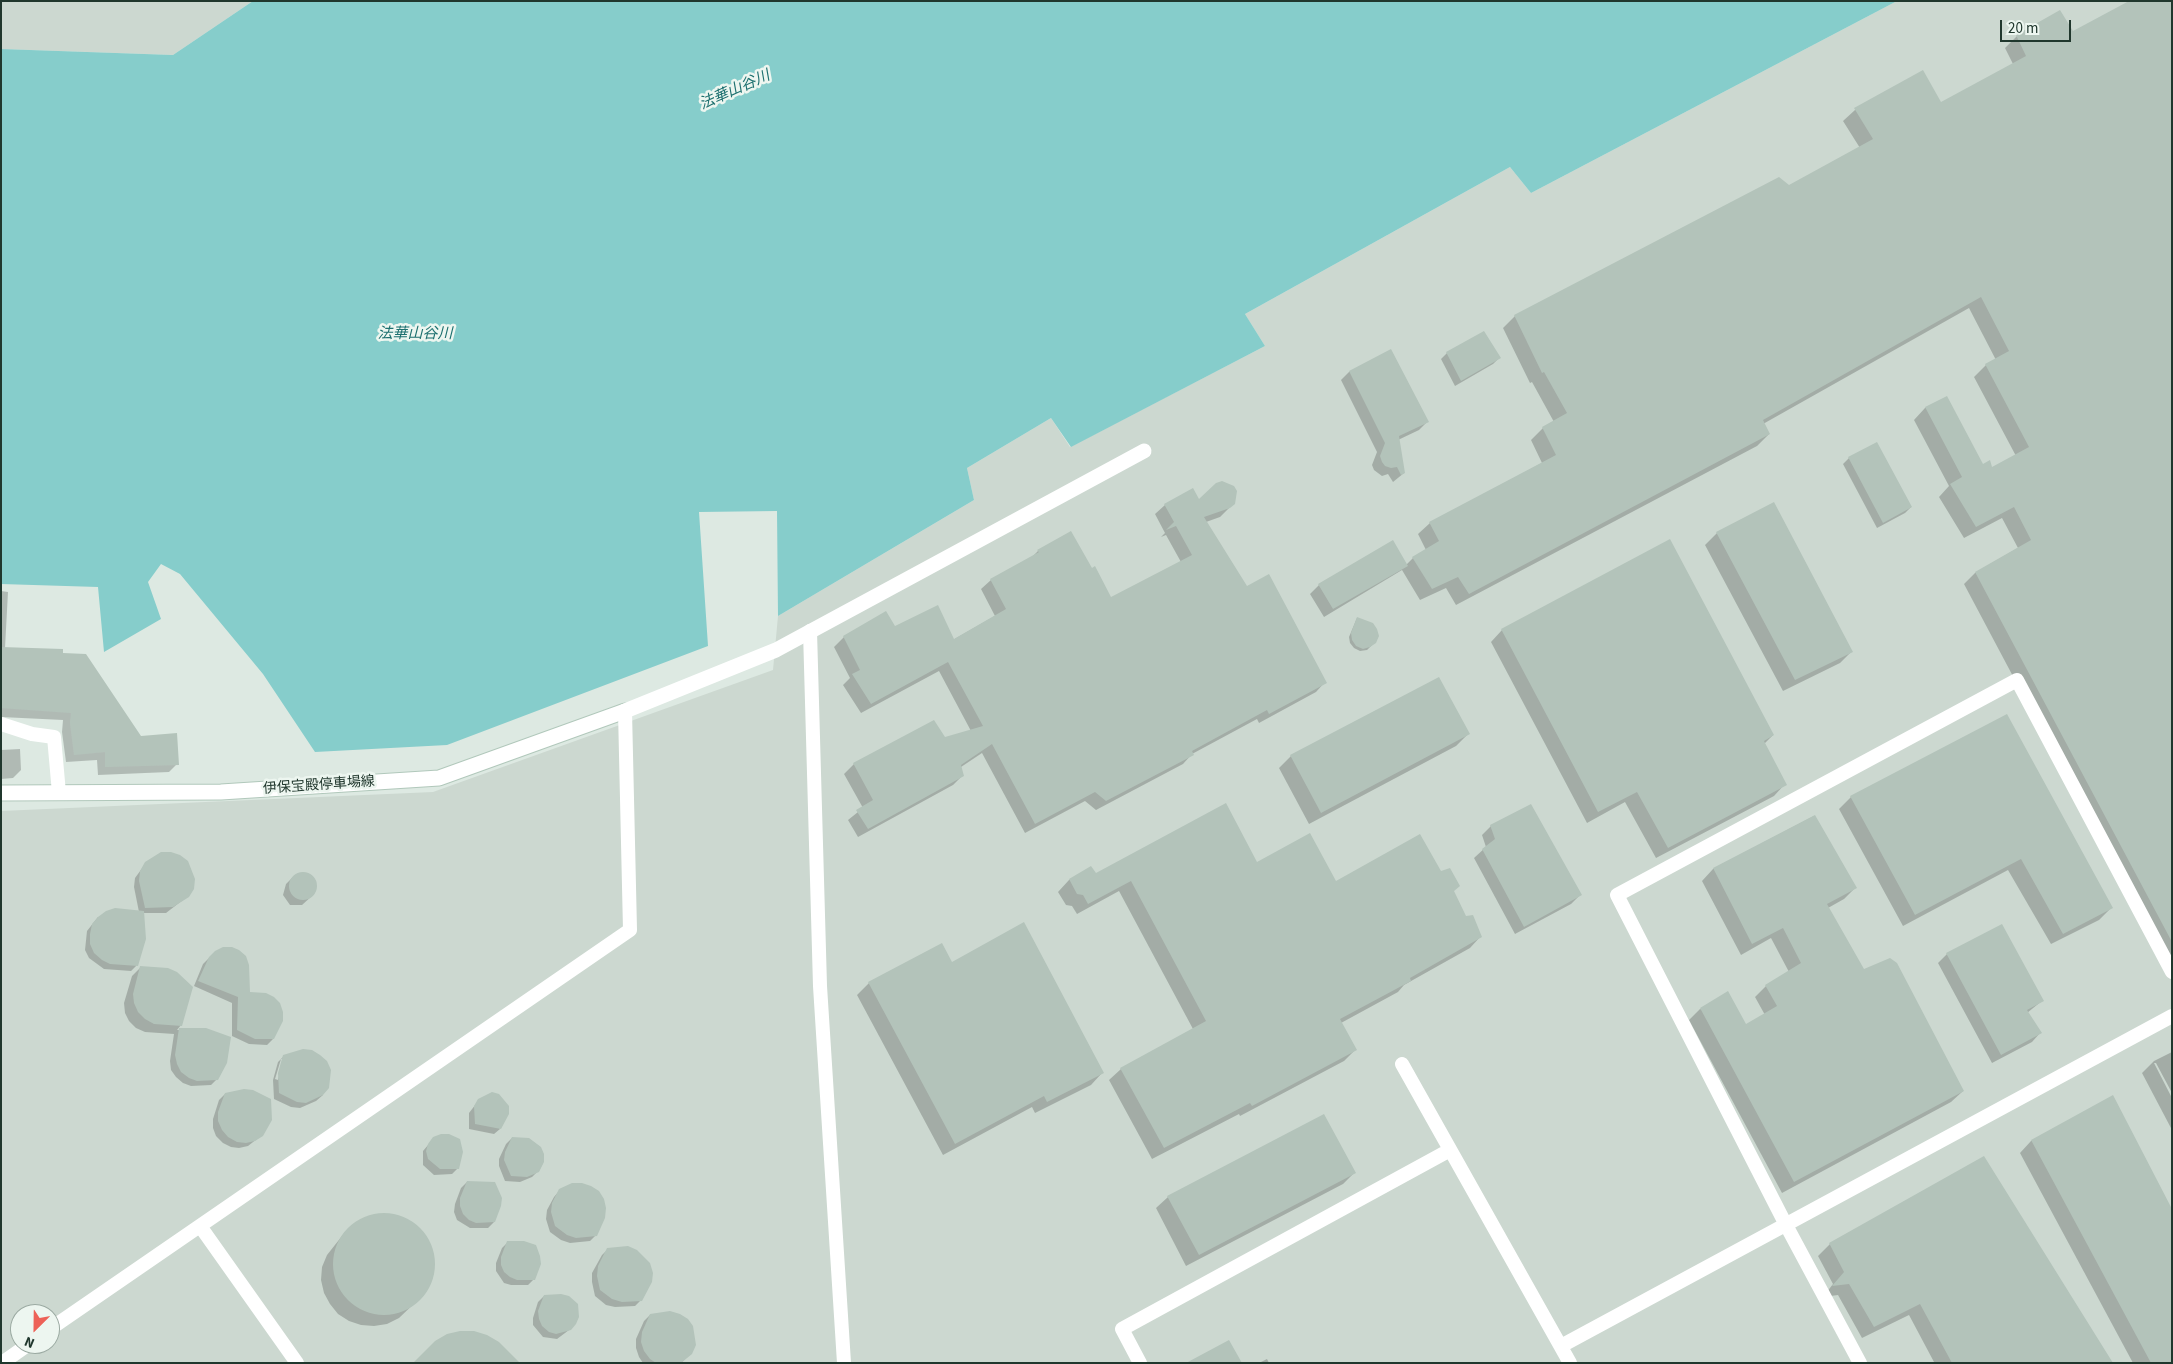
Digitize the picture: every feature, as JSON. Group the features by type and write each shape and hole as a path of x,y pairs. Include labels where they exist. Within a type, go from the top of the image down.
{"main road":[{"name":"伊保宝殿停車場線","path":"1,793 221,792 439,778 625,710 776,650 1144,451"}],"lane":[{"path":"810,631 820,986 844,1363"},
{"path":"1860,1363 1786,1225 1617,895 2017,680 2172,972"},
{"path":"60,1322 630,930 625,710"},
{"path":"1,724 32,734 54,736 59,793"},
{"path":"1561,1346 2172,1016"},
{"path":"1402,1064 1570,1363"},
{"path":"1140,1363 1122,1329 1450,1150"},
{"path":"200,1226 297,1363"},
{"path":"2,1363 15,1354"}],"shaded area":[{"path":"1,1 253,1 173,55 1,49"},
{"path":"1897,1 2172,1 2172,1363 1,1363 1,811 433,792 773,670 778,616 974,500 967,468 1051,418 1070,447 1265,346 1245,314 1510,167 1531,193"}],"water":[{"name":"法華山谷川","path":"253,1 1897,1 1531,193 1510,167 1245,314 1265,346 1071,447 1051,418 967,468 974,500 778,616 777,511 699,512 708,646 447,745 315,752 263,674 180,574 161,564 148,582 161,619 104,652 98,587 1,584 1,49 173,55"}],"building":[{"path":"2129,1 2172,1 2172,942 1975,572 2031,540 2014,507 1976,527 1950,484 1962,477 1925,407 1947,396 1983,464 1990,460 1992,467 2029,447 1985,364 2009,351 1981,297 1763,420 1770,434 1469,594 1458,577 1432,589 1412,557 1439,541 1429,522 1556,455 1542,427 1567,413 1544,372 1542,373 1514,315 1779,177 1789,185 1873,139 1854,108 1923,70 1941,102 2026,56 2016,35 2060,10 2073,31"},
{"path":"1484,331 1501,358 1461,381 1446,352"},
{"path":"1391,349 1429,422 1399,436 1405,473 1401,475 1397,467 1385,466 1382,462 1380,456 1385,443 1349,371"},
{"path":"1877,442 1912,507 1883,523 1848,457"},
{"path":"1222,481 1234,486 1237,491 1235,504 1230,508 1204,517 1247,586 1269,574 1327,683 1269,714 1267,710 1192,751 1194,755 1106,801 1095,792 1035,824 992,744 961,765 964,776 868,829 856,810 873,800 853,763 934,720 945,737 983,726 948,662 871,704 852,674 860,670 843,636 886,611 895,626 938,605 954,639 1006,609 990,579 1039,552 1037,550 1071,531 1092,568 1095,566 1111,597 1192,555 1176,526 1166,530 1174,522 1164,504 1193,488 1199,499 1216,483"},
{"path":"1774,502 1853,652 1795,680 1716,532"},
{"path":"1670,539 1774,735 1764,741 1787,785 1668,848 1637,792 1598,812 1501,629"},
{"path":"1393,540 1408,566 1333,609 1318,584"},
{"path":"1357,617 1373,623 1377,629 1379,636 1376,643 1370,647 1363,649 1356,646 1352,640 1351,633"},
{"path":"1,647 63,649 63,653 86,654 141,736 177,733 179,765 105,767 105,752 74,755 70,723 71,713 1,708"},
{"path":"1439,677 1470,734 1321,813 1290,755"},
{"path":"2007,714 2113,908 2063,934 2021,859 1915,915 1850,796"},
{"path":"1226,803 1257,862 1310,833 1336,881 1420,834 1441,871 1450,868 1460,886 1454,891 1466,916 1473,915 1482,937 1410,978 1411,981 1340,1019 1357,1050 1252,1106 1250,1103 1164,1148 1120,1068 1206,1021 1131,881 1088,904 1083,895 1077,894 1069,879 1091,866 1096,873"},
{"path":"1531,804 1582,895 1524,927 1482,849 1495,839 1490,825"},
{"path":"1815,815 1857,888 1827,904 1864,969 1890,958 1897,963 1964,1091 1794,1182 1700,1008 1728,991 1746,1024 1777,1006 1765,985 1801,963 1783,928 1752,944 1713,868"},
{"path":"161,852 171,852 180,855 188,861 195,879 194,889 189,897 173,907 145,908 139,881 140,871 145,862"},
{"path":"303,872 313,876 317,886 313,896 303,900 293,896 289,886 293,876"},
{"path":"115,908 144,911 146,939 138,966 110,964 94,953 90,944 92,924 106,911"},
{"path":"1024,922 1104,1073 1047,1102 1044,1096 955,1144 868,982 942,943 952,962"},
{"path":"2002,924 2044,1001 2027,1010 2042,1033 2001,1055 1946,953"},
{"path":"223,947 232,947 246,956 249,965 250,992 266,993 280,1003 283,1021 274,1039 255,1039 237,1030 238,997 198,981 209,957"},
{"path":"140,966 168,968 177,972 193,987 182,1026 154,1024 138,1012 133,994"},
{"path":"179,1028 206,1028 231,1037 227,1063 218,1080 197,1081 181,1072 175,1055"},
{"path":"303,1049 312,1050 320,1055 327,1061 331,1070 329,1088 323,1095 306,1103 297,1102 279,1093 278,1073 283,1055"},
{"path":"244,1089 253,1090 271,1099 272,1120 263,1136 255,1141 246,1143 237,1142 228,1137 218,1121 218,1112 225,1093"},
{"path":"492,1092 499,1094 509,1106 509,1114 501,1129 475,1124 474,1106 478,1099"},
{"path":"2113,1095 2172,1209 2172,1363 2151,1363 2031,1140"},
{"path":"1324,1114 1356,1173 1199,1255 1167,1196"},
{"path":"449,1134 460,1139 463,1152 459,1169 440,1169 428,1159 426,1151 428,1144 433,1137"},
{"path":"512,1137 529,1138 541,1147 544,1154 544,1162 539,1172 527,1177 511,1176 504,1160 505,1152"},
{"path":"1984,1156 2113,1363 1952,1363 1920,1304 1874,1327 1849,1284 1832,1286 1844,1272 1829,1243"},
{"path":"467,1181 495,1182 502,1198 495,1222 476,1223 469,1220 463,1214 460,1198"},
{"path":"572,1183 582,1183 591,1186 599,1191 604,1199 606,1208 605,1218 597,1236 576,1238 567,1235 555,1226 551,1212 552,1203 559,1189"},
{"path":"384,1213 403,1217 420,1228 431,1245 435,1264 431,1283 420,1300 403,1311 384,1315 365,1311 348,1300 337,1283 333,1264 337,1245 348,1228 365,1217"},
{"path":"507,1241 524,1241 536,1245 541,1264 535,1280 517,1280 504,1272 501,1265 501,1257"},
{"path":"628,1246 637,1250 650,1263 653,1273 652,1282 642,1301 622,1302 612,1299 600,1290 597,1276 598,1266 607,1248"},
{"path":"561,1294 569,1296 578,1304 579,1317 571,1330 556,1334 549,1332 542,1326 538,1311 544,1295"},
{"path":"670,1311 688,1319 693,1326 696,1345 692,1354 681,1363 656,1363 644,1351 641,1342 642,1332 650,1314"},
{"path":"460,1331 474,1331 487,1335 499,1342 520,1363 413,1363 435,1341 447,1334"},
{"path":"1229,1340 1242,1363 1186,1363"}]}
